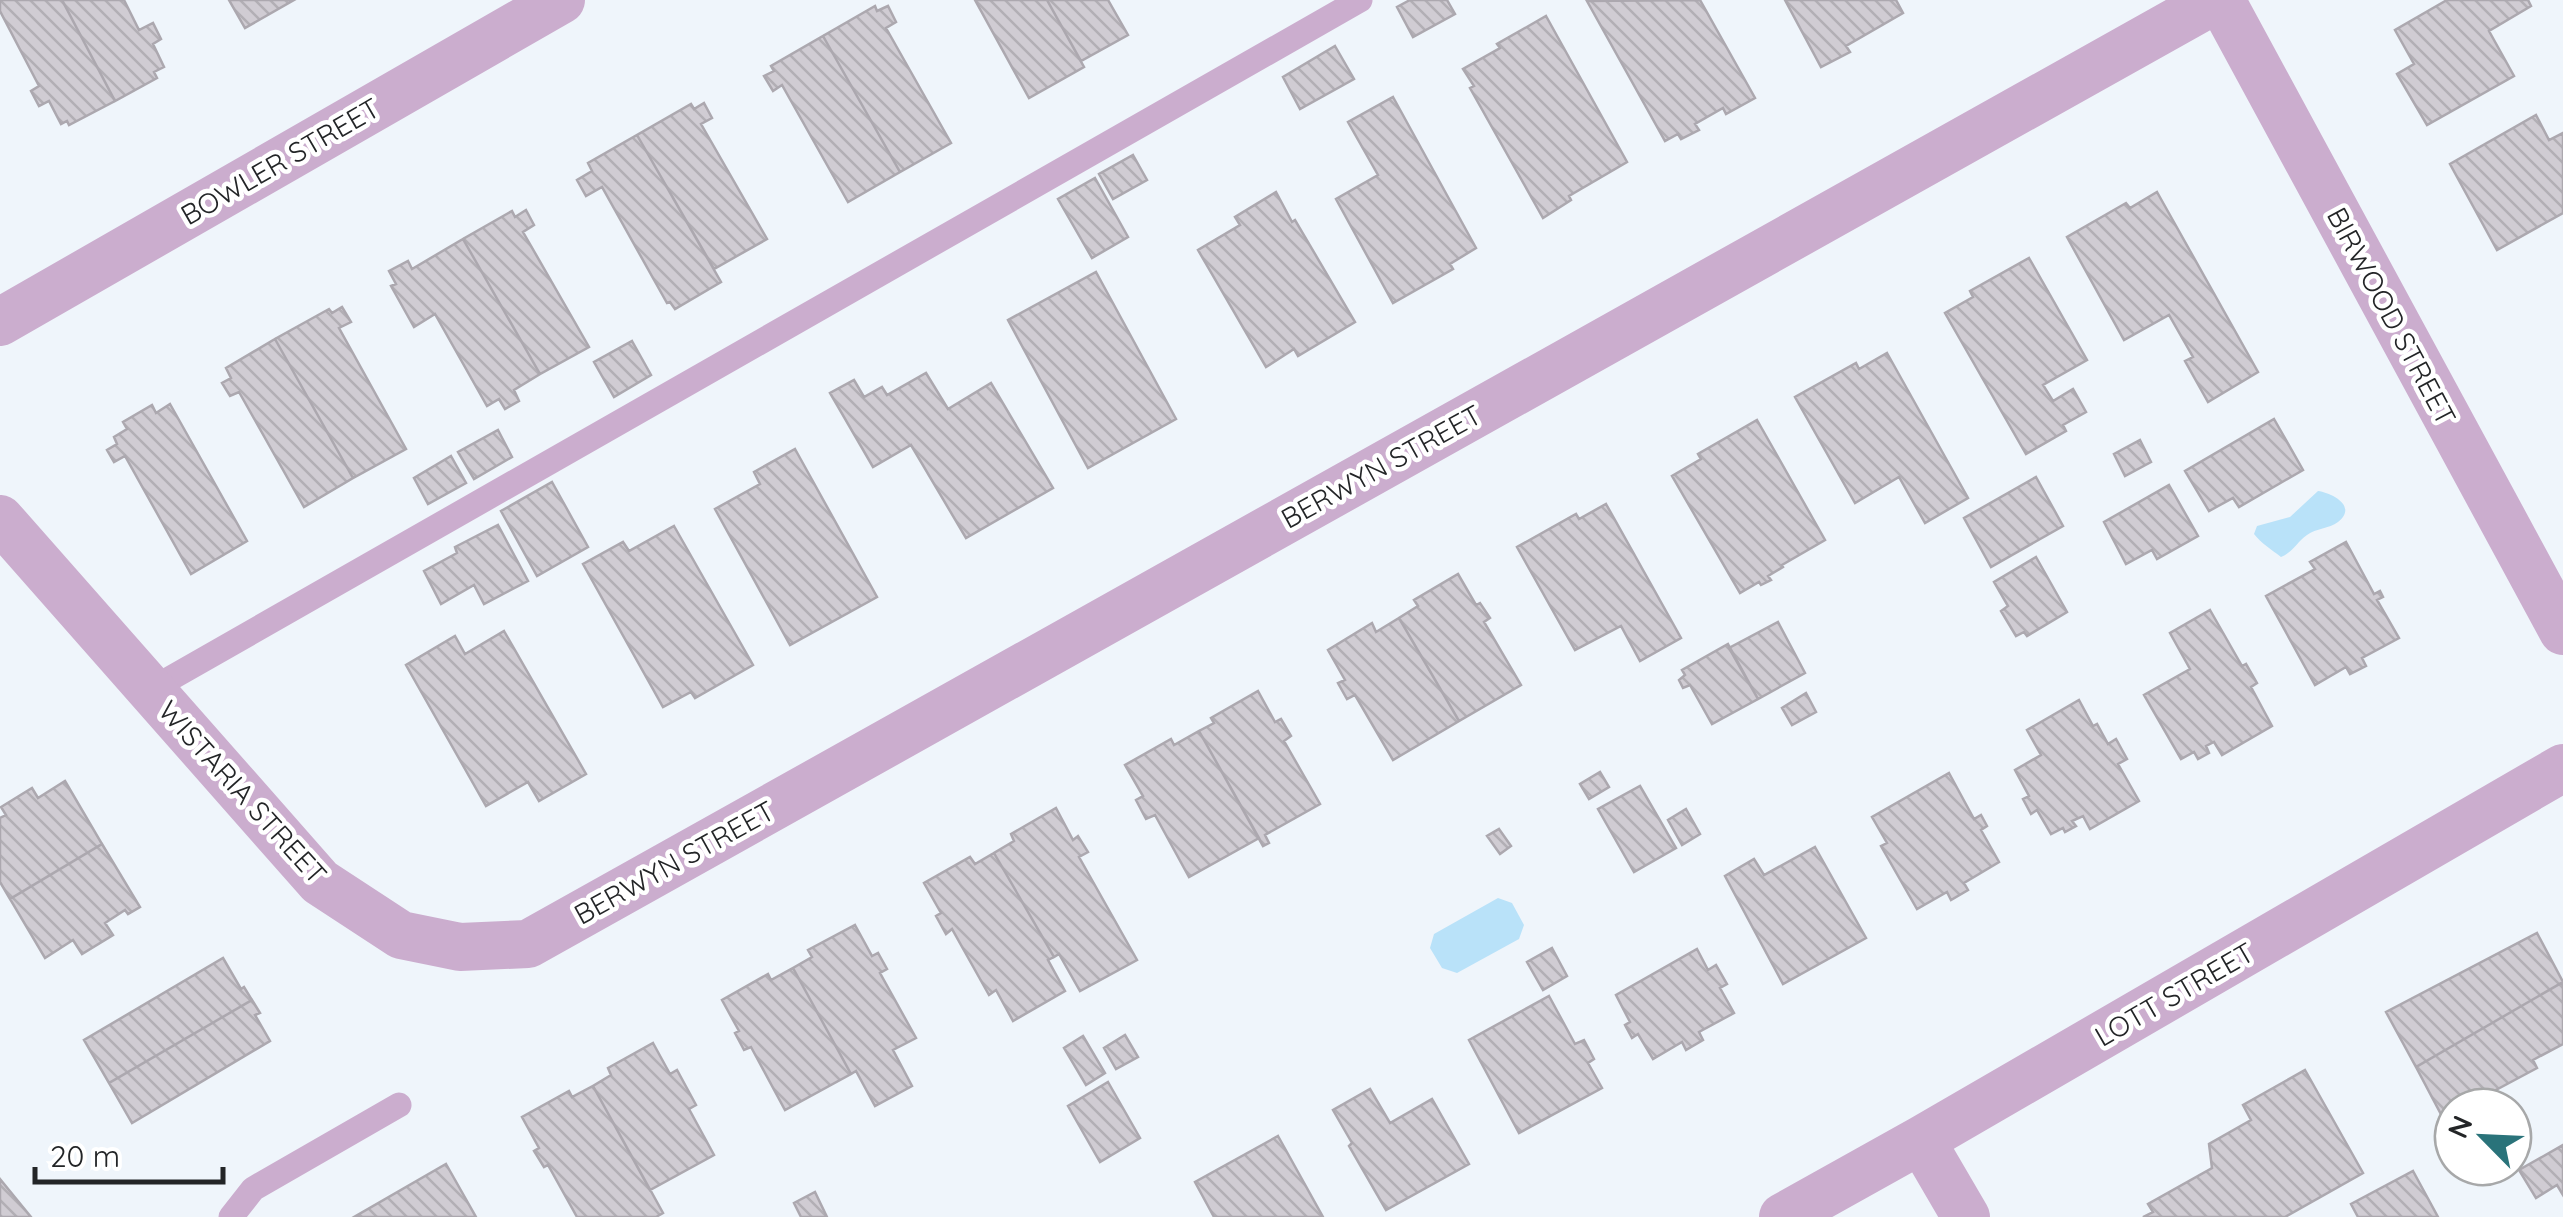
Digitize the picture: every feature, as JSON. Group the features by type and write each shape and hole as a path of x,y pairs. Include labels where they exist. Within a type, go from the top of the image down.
{"street":[{"name":"BOWLER STREET","path":"0,322 561,0"},
{"name":"BIRWOOD STREET","path":"2218,0 2563,631"},
{"name":"BERWYN STREET","path":"547,933 2218,0"},
{"name":"WISTARIA STREET","path":"0,519 320,882 401,935 460,947 528,944 547,933"},
{"name":"LOTT STREET","path":"1783,1217 2563,768"},
{"path":"1921,1140 1966,1217"}],"lane":[{"path":"150,690 1360,0"},
{"path":"231,1217 254,1189 399,1105"}],"water":[{"path":"2318,491 2341,501 2345,511 2338,522 2311,533 2281,557 2254,534 2257,526 2290,517"},
{"path":"1498,898 1512,903 1524,925 1519,939 1457,973 1442,968 1430,948 1434,934"}],"building":[{"path":"0,0 62,0 115,101 69,125 67,121 61,124 49,101 39,106 31,91 39,86 0,11"},
{"path":"62,0 124,0 139,30 153,23 161,39 153,44 164,67 154,72 157,78 115,101"},
{"path":"229,0 294,0 245,28"},
{"path":"975,0 1047,0 1084,67 1029,98"},
{"path":"1047,0 1108,0 1128,35 1081,61"},
{"path":"1410,0 1447,0 1455,14 1413,37 1397,7"},
{"path":"1700,0 1755,98 1726,114 1723,108 1695,124 1699,130 1681,139 1678,134 1665,141 1587,1"},
{"path":"1785,0 1896,0 1903,13 1846,46 1850,52 1821,67"},
{"path":"2447,0 2528,0 2531,6 2489,31 2514,76 2427,125 2397,74 2414,64 2395,30"},
{"path":"875,6 877,11 888,6 896,22 886,28 951,143 900,172 823,36"},
{"path":"1546,16 1627,162 1569,196 1571,200 1543,218 1463,69"},
{"path":"823,36 900,172 848,202 782,85 773,91 764,76 774,71 771,66"},
{"path":"1335,46 1354,79 1300,109 1283,77"},
{"path":"1393,97 1476,248 1450,264 1453,269 1393,303 1336,199 1378,175 1348,122"},
{"path":"704,103 712,118 701,124 767,239 714,269 637,135 691,104 694,109"},
{"path":"2536,115 2549,140 2563,133 2563,213 2497,250 2450,164"},
{"path":"637,135 721,282 675,309 667,303 602,187 586,196 577,180 592,171 588,163"},
{"path":"1133,155 1147,180 1113,199 1099,174"},
{"path":"1095,178 1128,237 1092,258 1058,199"},
{"path":"1276,192 1355,322 1298,356 1294,349 1266,367 1198,250 1240,225 1235,217"},
{"path":"2157,192 2258,372 2208,402 2185,361 2193,357 2169,315 2124,340 2067,237 2126,203 2130,208"},
{"path":"526,210 534,225 523,232 589,347 540,374 463,239 512,211 515,217"},
{"path":"463,239 540,374 514,390 519,401 505,409 499,399 487,406 435,314 414,327 391,286 396,284 389,271 408,261 412,269"},
{"path":"2029,258 2087,360 2043,385 2053,401 2073,389 2086,412 2063,425 2066,431 2026,454 1945,313 1973,297 1970,291"},
{"path":"1096,272 1176,419 1088,468 1008,320"},
{"path":"342,307 351,322 339,328 406,449 353,478 275,339 329,309 332,313"},
{"path":"275,339 353,478 304,507 239,392 230,396 222,383 231,378 226,368"},
{"path":"632,341 651,375 614,397 594,362"},
{"path":"1887,353 1968,498 1925,523 1899,477 1855,503 1795,397 1856,363 1859,369"},
{"path":"926,373 948,409 991,383 1053,488 966,538 911,445 873,467 830,393 854,380 864,397 882,387 887,395"},
{"path":"170,404 247,541 191,574 125,456 114,462 107,450 117,444 114,437 127,429 123,422 152,405 156,413"},
{"path":"2274,419 2303,470 2239,507 2233,498 2209,511 2185,471"},
{"path":"1757,420 1825,540 1782,565 1768,576 1771,580 1740,593 1672,476 1701,459 1698,454"},
{"path":"498,430 512,457 474,479 458,452"},
{"path":"2140,440 2151,462 2125,476 2114,454"},
{"path":"795,449 877,597 790,645 715,509 760,484 754,472"},
{"path":"451,456 466,483 428,504 414,478"},
{"path":"2036,477 2063,526 1991,567 1964,518"},
{"path":"552,482 588,547 537,576 501,511"},
{"path":"2169,485 2198,536 2157,559 2152,550 2126,564 2104,522"},
{"path":"1606,504 1681,638 1640,661 1621,626 1575,650 1517,547 1576,514 1579,519"},
{"path":"498,525 528,581 484,604 474,585 441,604 424,571 457,553 455,547"},
{"path":"674,526 753,665 695,698 691,692 663,707 583,564 623,542 629,551"},
{"path":"2346,542 2374,594 2380,591 2383,597 2377,600 2399,638 2362,658 2366,666 2350,674 2346,667 2315,685 2266,596 2315,569 2310,562"},
{"path":"2036,557 2067,612 2027,636 2024,632 2016,636 2001,611 2008,606 1994,582"},
{"path":"1458,574 1476,605 1480,603 1490,618 1484,622 1521,685 1459,721 1399,618 1418,606 1414,600"},
{"path":"2210,610 2242,666 2246,664 2257,683 2251,687 2272,726 2222,755 2214,742 2206,746 2209,753 2198,759 2194,752 2181,759 2144,695 2190,669 2170,633"},
{"path":"1399,618 1459,721 1393,760 1355,695 1347,699 1338,683 1345,680 1328,650 1372,623 1376,632"},
{"path":"1778,622 1805,673 1758,699 1729,648"},
{"path":"504,631 586,774 539,801 528,782 486,806 406,665 455,636 465,654"},
{"path":"1728,644 1758,699 1712,724 1690,685 1683,688 1679,680 1685,675 1682,670"},
{"path":"1258,691 1275,722 1281,719 1291,736 1284,741 1320,804 1265,835 1269,843 1263,846 1199,731 1214,723 1211,718"},
{"path":"1806,693 1816,712 1792,725 1782,708"},
{"path":"2079,700 2108,744 2116,739 2127,759 2118,764 2139,801 2090,829 2083,816 2072,821 2076,826 2051,834 2037,810 2031,814 2023,799 2029,796 2015,770 2041,755 2027,730"},
{"path":"1199,731 1259,838 1189,877 1155,815 1146,819 1136,800 1143,796 1125,765 1171,739 1174,745"},
{"path":"1600,772 1609,787 1589,799 1580,784"},
{"path":"1949,773 1974,819 1981,815 1987,826 1981,830 1999,862 1964,883 1968,890 1951,900 1947,892 1917,909 1881,846 1887,843 1872,817"},
{"path":"65,781 102,844 10,899 0,882 0,818 6,815 1,807 32,788 38,798"},
{"path":"1640,786 1676,848 1634,872 1598,809"},
{"path":"1056,808 1073,840 1078,836 1088,852 1079,857 1137,960 1080,991 1059,954 1054,957 994,853 1014,841 1011,834"},
{"path":"1686,809 1700,834 1682,845 1668,820"},
{"path":"1499,829 1511,846 1500,854 1487,836"},
{"path":"102,844 140,907 128,914 125,910 105,923 113,935 82,954 73,940 45,958 10,899"},
{"path":"1815,847 1866,938 1783,984 1725,876 1754,859 1764,875"},
{"path":"994,853 1054,957 1048,960 1065,991 1013,1021 996,990 989,995 952,929 946,934 936,916 941,913 924,883 970,857 975,864"},
{"path":"855,925 872,956 878,953 887,969 880,973 916,1038 893,1050 912,1086 875,1106 856,1071 851,1074 793,968 812,957 808,950"},
{"path":"2537,933 2563,982 2416,1067 2386,1012"},
{"path":"1552,948 1567,976 1543,990 1527,962"},
{"path":"1697,949 1708,970 1716,965 1727,984 1720,988 1734,1013 1699,1032 1703,1040 1686,1050 1682,1042 1653,1059 1638,1034 1632,1038 1625,1025 1630,1022 1616,995"},
{"path":"223,958 252,1000 109,1083 84,1040"},
{"path":"793,968 851,1074 785,1110 751,1047 744,1050 735,1033 739,1031 722,1000 768,974 771,980"},
{"path":"2563,982 2563,1044 2533,1060 2537,1068 2501,1087 2433,1087 2433,1099 2416,1067"},
{"path":"1549,996 1575,1044 1584,1040 1594,1059 1588,1063 1602,1088 1519,1133 1469,1040"},
{"path":"252,1000 260,1013 255,1015 270,1041 132,1123 109,1083"},
{"path":"1125,1035 1138,1057 1116,1069 1104,1048"},
{"path":"1083,1036 1105,1073 1086,1085 1064,1048"},
{"path":"653,1043 670,1074 677,1070 696,1105 689,1109 714,1155 650,1190 593,1086 611,1075 608,1068"},
{"path":"2305,1070 2363,1173 2285,1217 2143,1217 2153,1212 2148,1204 2212,1168 2209,1144 2251,1120 2243,1105"},
{"path":"1108,1082 1140,1138 1100,1162 1068,1106"},
{"path":"593,1086 663,1213 656,1217 577,1217 548,1165 544,1167 534,1151 539,1148 522,1117 569,1091 572,1097"},
{"path":"1370,1089 1390,1123 1432,1099 1469,1164 1386,1210 1333,1110"},
{"path":"1278,1136 1323,1217 1214,1217 1195,1182"},
{"path":"2563,1145 2563,1195 2557,1185 2536,1198 2529,1187 2533,1187 2533,1162"},
{"path":"446,1164 476,1217 354,1217"},
{"path":"2413,1171 2438,1217 2358,1217 2351,1204"},
{"path":"0,1179 31,1217 0,1217"},
{"path":"815,1192 827,1217 801,1217 794,1203"}]}
